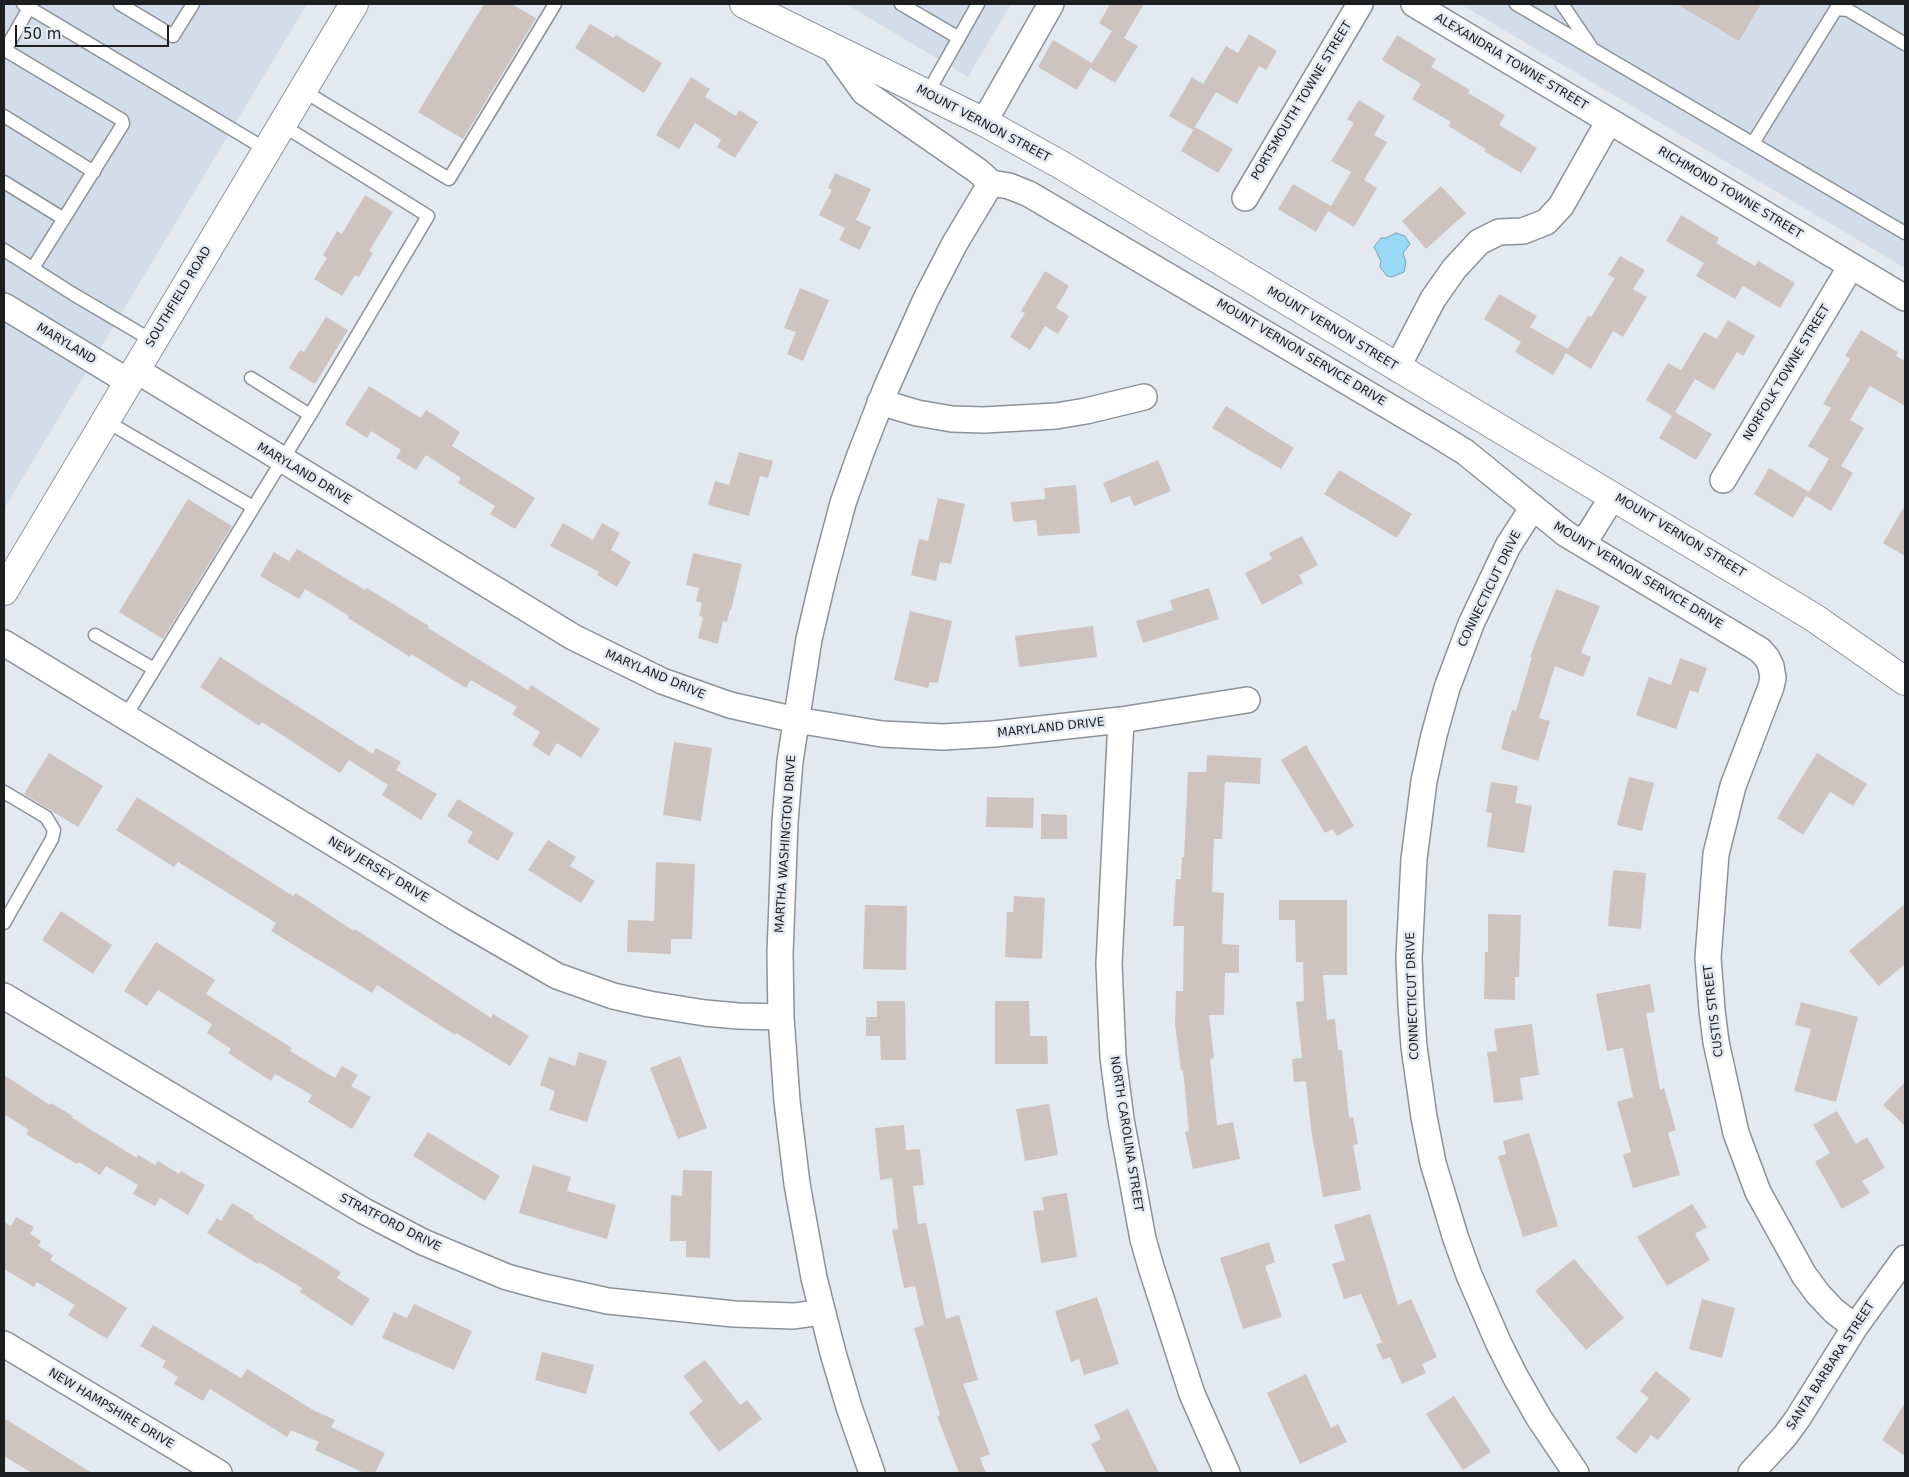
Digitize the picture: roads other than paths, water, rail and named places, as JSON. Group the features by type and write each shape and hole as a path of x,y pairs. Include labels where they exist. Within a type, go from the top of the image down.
{"street":[{"name":"SOUTHFIELD ROAD","path":"4,591 354,4"},
{"name":"MOUNT VERNON STREET","path":"744,4 773,10 831,46 984,122 1103,190 1813,617 1905,681"},
{"path":"984,122 1051,4"},
{"name":"PORTSMOUTH TOWNE STREET","path":"1245,198 1360,4"},
{"name":"ALEXANDRIA TOWNE STREET","path":"1414,4 1609,121"},
{"path":"831,46 864,92 978,171 991,184"},
{"path":"1397,368 1433,299 1454,269 1479,242 1499,232 1523,231 1546,222 1561,206 1609,121"},
{"name":"RICHMOND TOWNE STREET","path":"1609,121 1905,298"},
{"name":"MARTHA WASHINGTON DRIVE","path":"872,1473 849,1407 814,1278 797,1184 787,1101 780,1016 780,954 785,822 790,760 809,639 843,503 880,402 904,346 937,276 991,184"},
{"name":"MOUNT VERNON SERVICE DRIVE","path":"991,184 1009,186 1028,194 1431,430 1465,452 1558,528 1760,650 1771,666"},
{"name":"NORFOLK TOWNE STREET","path":"1723,480 1851,266"},
{"name":"MARYLAND","path":"4,306 132,376"},
{"name":"MARYLAND DRIVE","path":"132,376 282,460 529,612 600,651 662,681 730,705 796,720 882,734 943,737 1013,733 1121,720 1247,700"},
{"path":"880,402 917,413 952,419 984,420 1056,416 1144,397"},
{"path":"1583,544 1613,496"},
{"name":"CONNECTICUT DRIVE","path":"1533,507 1508,546 1471,624 1447,688 1438,720 1424,780 1414,859 1409,958 1411,1005 1414,1047 1433,1164 1456,1239 1469,1275 1515,1376 1539,1418 1576,1473"},
{"name":"NEW JERSEY DRIVE","path":"4,643 458,919 557,976 613,996 649,1004 705,1013 738,1016 780,1016"},
{"name":"CUSTIS STREET","path":"1771,666 1773,678 1771,686 1733,786 1716,854 1708,958 1712,1010 1736,1133 1758,1192 1804,1274 1818,1294 1834,1311 1855,1327"},
{"name":"NORTH CAROLINA STREET","path":"1121,720 1108,964 1113,1057 1120,1119 1143,1240 1158,1291 1192,1394 1227,1473"},
{"name":"STRATFORD DRIVE","path":"4,996 364,1211 423,1242 478,1266 544,1287 608,1302 734,1314 794,1316 822,1312"},
{"name":"SANTA BARBARA STREET","path":"1757,1470 1798,1418 1855,1327 1905,1258"},
{"name":"NEW HAMPSHIRE DRIVE","path":"4,1344 219,1473"}],"lane":[{"path":"120,4 172,36 193,4"},
{"path":"302,90 450,179 555,4"},
{"path":"901,4 959,38"},
{"path":"927,94 978,4"},
{"path":"1516,4 1905,233"},
{"path":"1562,4 1593,49"},
{"path":"33,268 121,128 122,120 4,51 26,6 267,150"},
{"path":"1753,143 1836,9 1848,10 1905,44"},
{"path":"4,116 94,172"},
{"path":"125,717 310,415 428,216 282,125"},
{"path":"4,182 64,219"},
{"path":"4,250 73,294 153,341"},
{"path":"251,378 310,415"},
{"path":"106,421 253,507"},
{"path":"95,636 154,669"},
{"path":"4,792 46,817 54,830 52,839 4,923"}],"water":[{"path":"1396,233 1405,236 1410,244 1403,253 1406,262 1404,272 1392,277 1387,276 1380,267 1381,261 1374,247 1381,238 1386,238"}]}
